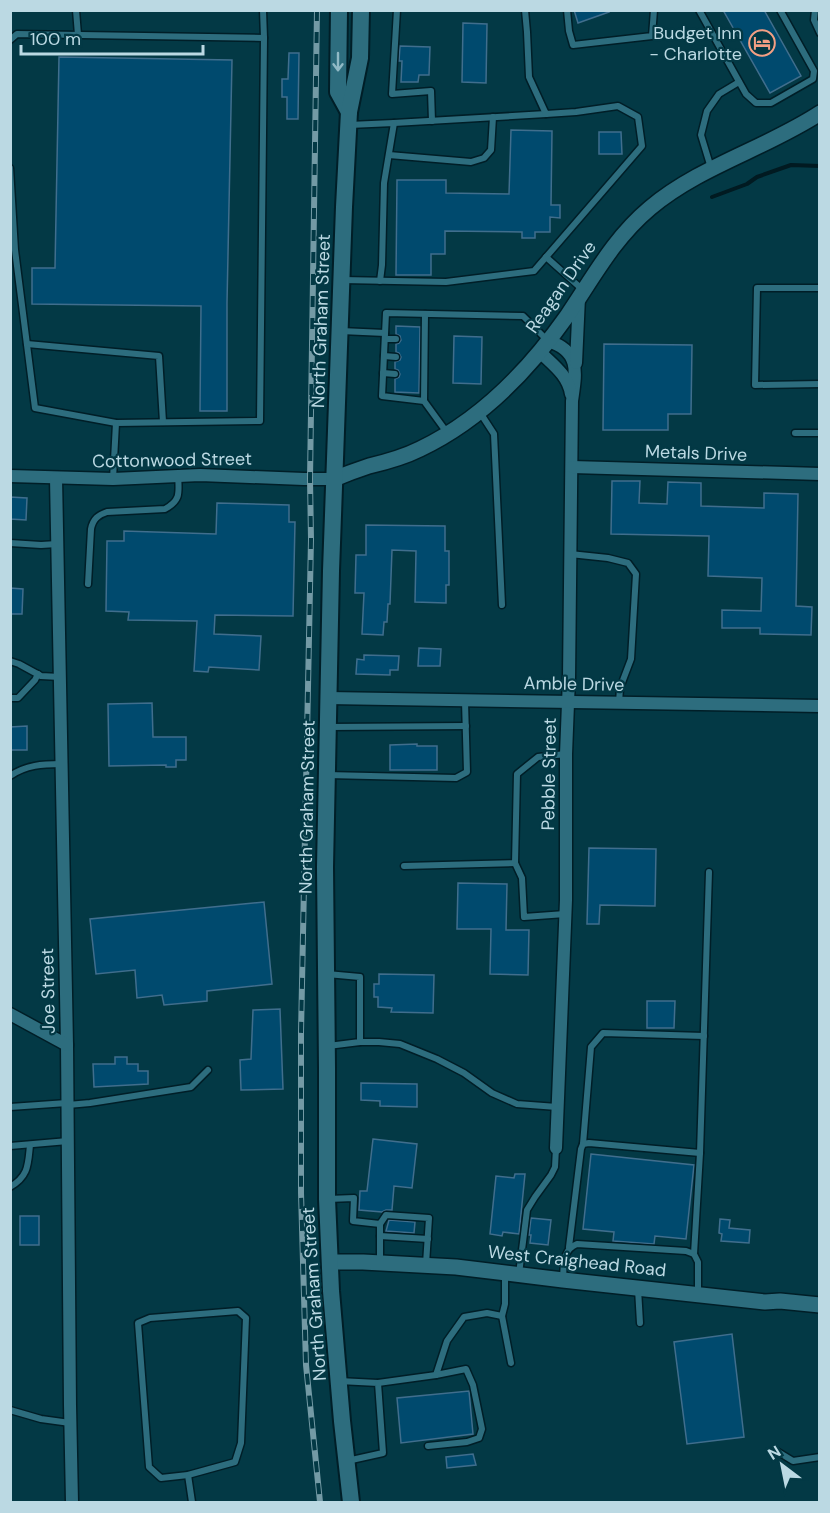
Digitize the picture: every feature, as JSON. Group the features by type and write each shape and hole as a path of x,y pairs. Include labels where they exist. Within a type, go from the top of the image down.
{"main road":[{"name":"North Graham Street","path":"339,10 338,93 349,118"},
{"name":"North Graham Street","path":"351,1503 339,1381 327,1199 325,867 334,479 342,280 349,118 360,58 361,10"}],"street":[{"name":"Reagan Drive","path":"334,479 410,454 448,434 479,411 518,376 544,347 605,256 648,209 673,190 711,168 788,132 819,113"},
{"name":"Pebble Street","path":"572,401 581,293"},
{"name":"Pebble Street","path":"556,1148 566,914 566,754 570,678 572,401 571,389 567,381 544,347 559,345 571,356 575,379"},
{"name":"Metals Drive","path":"572,467 819,474"},
{"name":"Cottonwood Street","path":"10,476 113,479 178,475 334,479"},
{"name":"Joe Street","path":"56,478 67,1045 72,1503"},
{"name":"Amble Drive","path":"328,698 819,706"},
{"path":"10,1014 67,1045"},
{"name":"West Craighead Road","path":"330,1262 380,1262 456,1267 765,1302 780,1301 819,1305"}],"lane":[{"path":"76,10 78,35"},
{"path":"10,168 15,250 35,408 116,423 260,422 263,10"},
{"path":"397,10 393,94 431,91 432,121"},
{"path":"525,10 529,77 546,114"},
{"path":"567,10 573,45 652,36 654,10"},
{"path":"699,10 746,94 756,103 771,103 813,79 814,71 780,10"},
{"path":"815,10 814,20 819,33"},
{"path":"10,40 17,34 264,38"},
{"path":"711,168 701,135 707,111 719,94 739,82"},
{"path":"342,280 446,282 534,271 642,146 638,117 618,106 576,112 394,123 349,118"},
{"path":"389,155 471,162 484,158 491,150 494,117"},
{"path":"380,281 384,183 394,123"},
{"path":"546,257 581,293"},
{"path":"819,288 757,288 755,385 819,384"},
{"path":"424,401 382,396 386,314 523,316 544,347"},
{"path":"425,314 422,375 424,401 448,434"},
{"path":"340,331 396,339"},
{"path":"27,344 159,356 163,422"},
{"path":"384,356 396,357"},
{"path":"383,373 395,374"},
{"path":"479,411 494,434 502,605"},
{"path":"113,479 116,423"},
{"path":"795,434 819,433"},
{"path":"88,584 93,522 99,515 106,512 165,509 173,505 178,497 178,475"},
{"path":"10,543 57,544"},
{"path":"570,554 608,558 628,564 636,574 630,659 620,688 619,703"},
{"path":"10,661 41,676 60,676"},
{"path":"10,698 18,698 35,681 38,674"},
{"path":"327,775 456,778 467,772 465,701"},
{"path":"328,727 466,726"},
{"path":"566,754 538,757 517,774 515,863 522,878 524,917 566,914"},
{"path":"10,776 40,764 62,764"},
{"path":"405,866 515,863"},
{"path":"698,1294 698,1262 694,1254 709,872"},
{"path":"326,974 360,977 360,1042"},
{"path":"563,1280 581,1149 584,1144 591,1047 603,1033 704,1036"},
{"path":"327,1046 379,1041 400,1044 437,1059 464,1073 492,1093 517,1104 558,1107"},
{"path":"10,1107 90,1103 191,1087 208,1070"},
{"path":"10,1146 68,1142"},
{"path":"584,1144 699,1153"},
{"path":"10,1187 19,1182 28,1168 30,1145"},
{"path":"511,1363 502,1316 528,1210 555,1167 556,1148"},
{"path":"327,1199 354,1198 353,1221 380,1224"},
{"path":"380,1262 380,1224 386,1215 429,1218 426,1265"},
{"path":"380,1236 400,1235 428,1239"},
{"path":"569,1247 577,1244 686,1251 694,1254"},
{"path":"638,1288 640,1323"},
{"path":"238,1311 246,1318 241,1443 238,1453 235,1462 188,1475 161,1478 149,1467 138,1323 150,1318 238,1311"},
{"path":"436,1375 447,1341 464,1317 487,1313 502,1316"},
{"path":"339,1381 378,1383 466,1369 473,1384 482,1429 479,1438 467,1442 428,1446"},
{"path":"346,1461 383,1453 378,1383"},
{"path":"10,1410 40,1419 70,1423"},
{"path":"776,1450 794,1461 819,1457"},
{"path":"188,1475 192,1503"}],"building":[{"path":"574,10 608,10 609,12 578,23"},
{"name":"Budget Inn - Charlotte","path":"723,10 764,10 801,76 770,93"},
{"path":"463,23 487,24 486,83 462,82"},
{"path":"400,46 430,47 429,75 419,75 418,82 401,82"},
{"path":"289,53 299,53 298,119 287,119 287,97 282,97 282,79 288,79"},
{"path":"59,57 232,60 227,411 200,411 201,306 32,304 32,268 55,268"},
{"path":"511,130 552,131 551,205 560,205 560,218 550,217 550,232 535,232 535,238 522,238 522,232 445,231 445,254 431,254 431,275 396,275 397,180 446,180 446,193 509,194"},
{"path":"599,132 621,132 622,154 599,154"},
{"path":"396,326 420,327 419,393 395,392 395,379 400,374 395,369 395,362 401,357 396,352 396,344 401,340 396,334"},
{"path":"454,336 482,337 481,384 453,383"},
{"path":"604,344 692,345 691,414 668,414 668,430 603,430"},
{"path":"612,481 640,481 639,503 667,504 668,482 701,483 701,506 764,508 764,493 798,494 796,606 812,607 811,635 760,634 760,628 722,628 722,610 761,611 762,578 708,576 709,536 611,534"},
{"path":"10,497 27,498 26,520 10,519"},
{"path":"217,503 289,505 289,522 295,522 293,616 215,615 214,634 261,636 259,670 209,667 208,672 194,671 197,621 128,620 129,612 106,611 107,541 124,541 124,531 216,534"},
{"path":"366,525 445,526 445,551 449,551 449,585 446,585 446,603 415,602 416,551 392,550 390,604 388,604 387,622 384,622 383,635 362,634 364,593 355,593 356,555 366,555"},
{"path":"10,588 23,589 22,614 10,614"},
{"path":"419,648 441,649 440,666 418,666"},
{"path":"364,655 399,656 398,670 390,670 390,675 356,674 357,659 364,660"},
{"path":"152,703 153,737 186,737 186,760 176,760 176,767 166,767 166,765 109,766 108,704"},
{"path":"27,726 27,750 10,750 10,727"},
{"path":"417,744 417,746 437,746 437,770 390,770 390,745"},
{"path":"589,848 656,849 655,906 600,905 599,924 587,924"},
{"path":"458,883 507,884 506,930 529,930 528,975 490,974 491,929 457,929"},
{"path":"264,902 272,984 207,991 207,1001 164,1005 162,995 137,998 135,970 96,974 90,919"},
{"path":"379,974 434,975 433,1013 391,1012 392,1008 378,1007 378,997 374,997 374,984 379,984"},
{"path":"647,1001 675,1001 674,1028 647,1028"},
{"path":"280,1009 283,1089 241,1090 240,1060 251,1059 253,1010"},
{"path":"115,1057 127,1057 127,1064 138,1064 138,1071 148,1071 148,1084 94,1087 93,1064 115,1064"},
{"path":"361,1083 417,1084 417,1107 380,1106 380,1101 361,1100"},
{"path":"373,1139 417,1144 412,1188 394,1186 392,1210 382,1212 359,1210 360,1191 367,1191"},
{"path":"591,1154 694,1165 686,1239 655,1236 654,1244 613,1241 614,1232 583,1229"},
{"path":"515,1174 525,1174 519,1234 503,1232 502,1236 490,1234 496,1176 514,1178"},
{"path":"20,1216 39,1216 39,1245 20,1245"},
{"path":"531,1218 551,1220 548,1245 530,1243"},
{"path":"720,1219 730,1220 729,1228 750,1230 749,1243 721,1241"},
{"path":"389,1220 415,1222 414,1233 386,1231"},
{"path":"732,1334 744,1437 687,1444 674,1342"},
{"path":"469,1391 473,1434 401,1443 397,1398"},
{"path":"473,1454 476,1465 447,1468 446,1457"}],"waterway":[{"path":"712,197 791,165 820,166"}],"railway":[{"path":"317,10 311,539 301,1033 301,1193 306,1365 320,1502"}],"place":[{"name":"Budget Inn - Charlotte","path":"762,43"}]}
